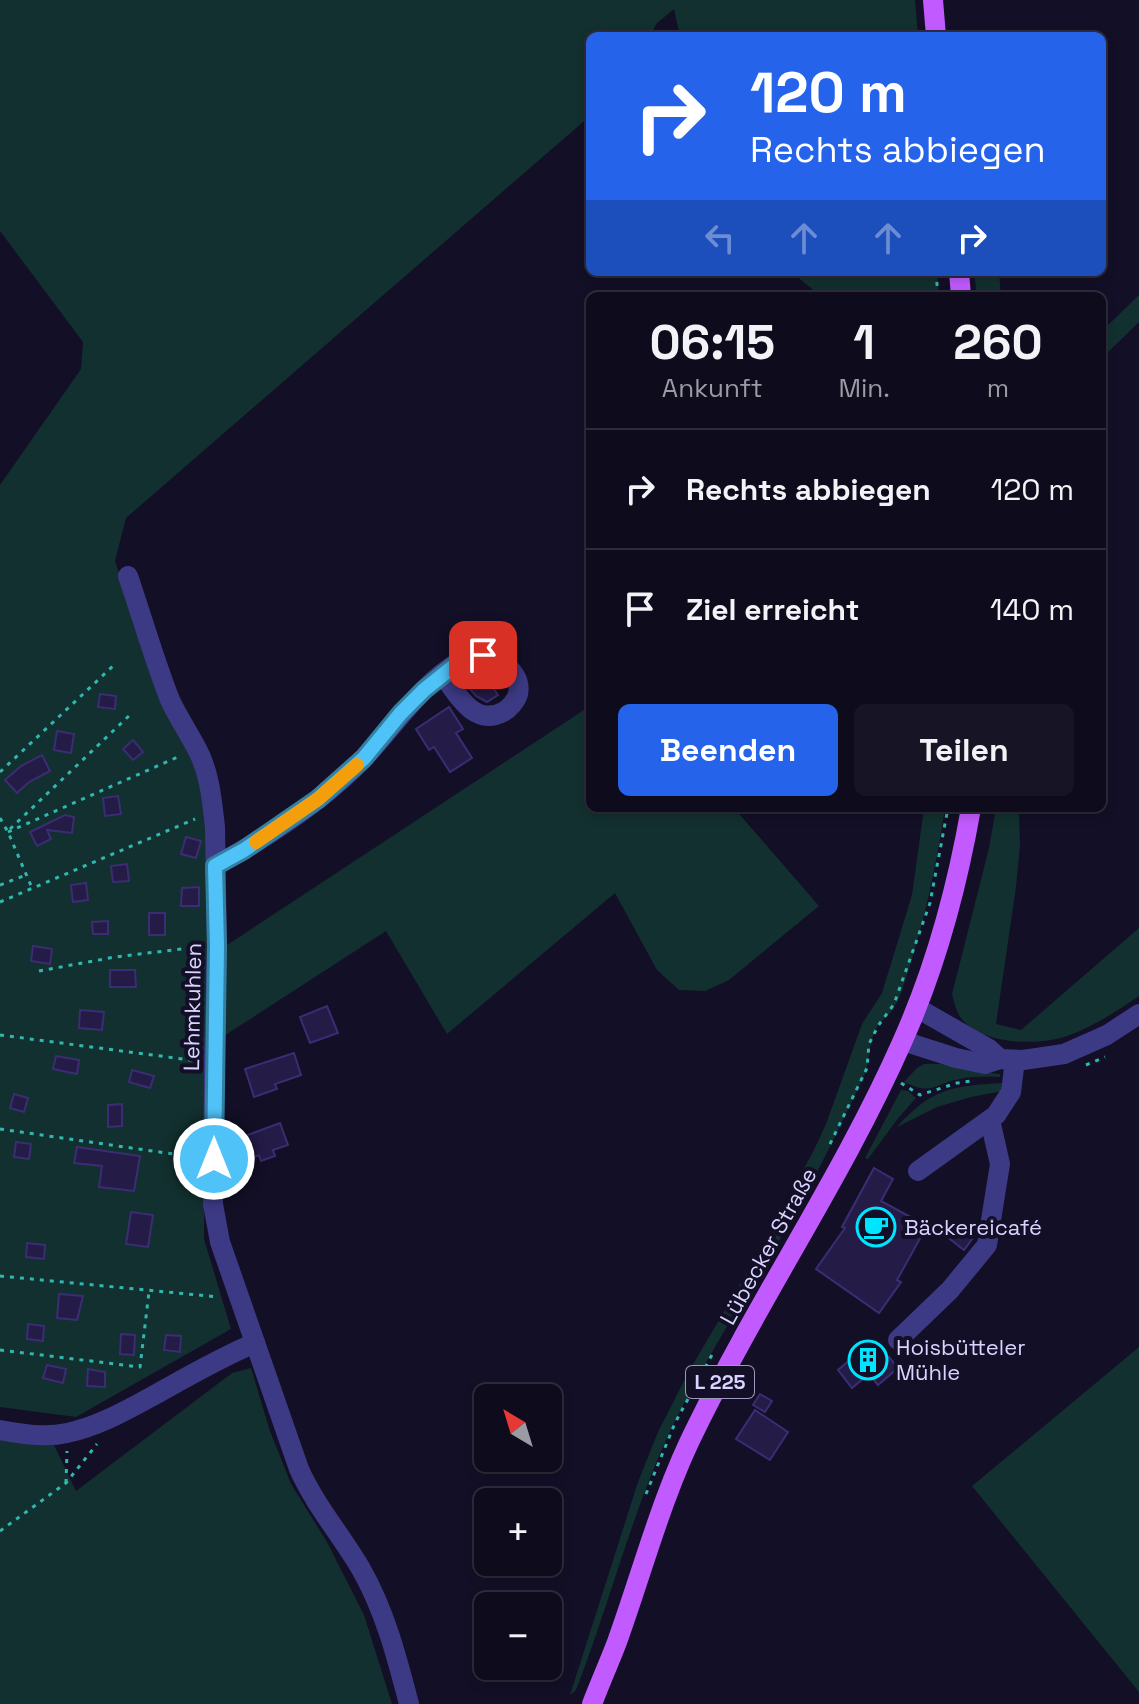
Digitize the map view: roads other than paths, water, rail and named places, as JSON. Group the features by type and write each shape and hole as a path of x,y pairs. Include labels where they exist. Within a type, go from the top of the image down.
{"main road":[{"path":"933,0 936,32"},
{"name":"Lübecker Straße","path":"592,1704 663,1506 696,1428 856,1136 917,1008 937,952 961,867 970,812"}],"street":[{"name":"Lehmkuhlen","path":"128,576 169,696 197,749 209,782 213,811 217,946 215,1218 224,1257 305,1483 360,1568 382,1614 409,1704"},
{"path":"215,866 244,850 318,799 364,758 401,713 443,675"},
{"path":"917,1008 1008,1060"},
{"path":"903,1041 985,1064 1064,1054 1107,1035 1139,1014"},
{"path":"918,1171 996,1115 1011,1092 1008,1060"},
{"path":"898,1340 950,1290 987,1245 1000,1164 990,1120"},
{"path":"0,1430 25,1435 66,1433 121,1413 255,1343"}],"place":[{"name":"Bäckereicafé","path":"876,1227"},
{"name":"Hoisbütteler Mühle","path":"868,1360"}]}
